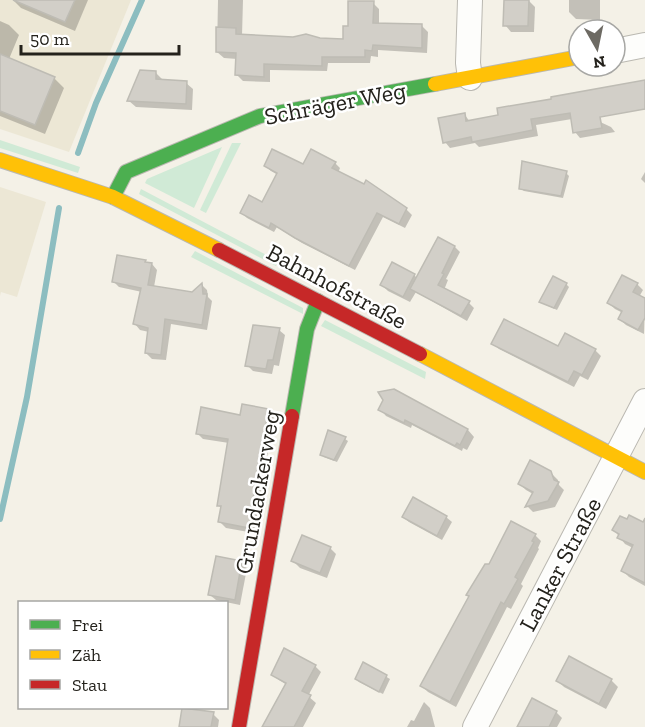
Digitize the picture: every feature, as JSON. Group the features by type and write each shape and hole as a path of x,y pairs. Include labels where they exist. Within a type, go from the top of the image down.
{"street":[{"path":"470,0 468,63 471,78"},
{"path":"627,49 645,45"},
{"name":"Schräger Weg","path":"113,197 126,172 260,116 567,59"},
{"name":"Bahnhofstraße","path":"0,160 113,197 240,260 645,471"},
{"name":"Grundackerweg","path":"239,727 307,329 318,301"},
{"name":"Lanker Straße","path":"475,727 645,401"}],"shaded area":[{"path":"0,0 131,0 69,152 0,129"},
{"path":"0,187 46,202 17,297 1,292 0,296"}],"green space":[{"path":"0,140 80,167 78,173 0,148"},
{"path":"232,143 241,143 206,213 200,210"},
{"path":"222,147 194,208 145,183 147,179"},
{"path":"141,189 278,261 276,266 139,194"},
{"path":"195,251 303,308 303,314 191,257"},
{"path":"325,320 426,372 425,379 321,326"}],"building":[{"path":"13,0 75,0 65,22"},
{"path":"504,0 529,0 528,26 503,26"},
{"path":"348,1 374,1 373,23 422,24 422,48 373,45 372,51 365,50 365,57 322,57 322,66 264,64 264,77 235,75 236,53 216,52 216,27 236,28 236,34 293,37 306,34 320,38 343,39 343,26 348,26"},
{"path":"0,54 55,77 35,125 0,111"},
{"path":"140,70 156,71 156,79 187,81 186,104 127,101"},
{"path":"645,80 645,109 600,117 602,128 573,133 570,113 531,119 533,130 472,142 471,137 443,143 438,118 465,113 466,121 498,115 497,108"},
{"path":"272,149 303,164 311,149 336,162 332,168 364,184 366,180 407,208 399,224 377,213 349,266 271,223 269,228 240,213 249,195 262,202 277,173 264,166"},
{"path":"522,161 567,171 561,196 519,189"},
{"path":"438,237 455,246 438,285 470,301 461,316 410,289"},
{"path":"117,255 152,263 148,285 192,292 202,283 203,294 207,294 202,325 165,319 161,355 145,353 148,328 133,324 141,288 112,282"},
{"path":"392,262 415,274 403,297 380,285"},
{"path":"622,275 638,283 633,292 645,298 645,318 638,330 618,319 622,311 607,303"},
{"path":"553,276 567,283 554,308 539,302"},
{"path":"504,319 558,346 565,333 596,349 582,375 574,371 568,382 491,344"},
{"path":"253,325 280,328 273,360 268,360 266,369 245,366"},
{"path":"394,389 468,429 460,445 457,443 455,446 405,420 404,423 378,410 383,400 378,392"},
{"path":"242,404 269,409 249,528 218,522 221,506 217,506 228,439 196,434 201,407 240,415"},
{"path":"328,430 346,437 334,460 320,455"},
{"path":"530,460 551,471 554,480 559,482 548,501 525,507 533,492 518,484"},
{"path":"413,497 447,516 437,536 402,517"},
{"path":"629,515 643,522 645,518 645,583 621,571 633,545 617,538 619,534 612,530 620,516 627,519"},
{"path":"511,521 536,534 532,541 534,542 515,577 518,579 504,604 501,602 450,702 420,686 469,596 466,595 485,564 489,564"},
{"path":"302,535 331,547 320,573 291,561"},
{"path":"216,556 242,561 235,600 208,595"},
{"path":"284,648 316,665 302,691 311,695 294,727 262,727 286,683 271,675"},
{"path":"569,656 612,679 599,704 556,681"},
{"path":"363,662 387,675 379,692 355,679"},
{"path":"532,698 557,711 549,727 517,727"},
{"path":"182,709 214,712 211,727 179,727"}],"waterway":[{"path":"78,153 96,103 142,0"},
{"path":"0,519 27,397 59,208"}],"traffic: fast":[{"path":"113,197 126,172 260,116 435,84"},
{"path":"292,416 307,329 318,301"}],"traffic: slow":[{"path":"435,84 567,59"},
{"path":"0,160 113,197 219,250"},
{"path":"420,354 645,472"}],"traffic: jam":[{"path":"219,250 420,354"},
{"path":"239,727 292,416"}]}
